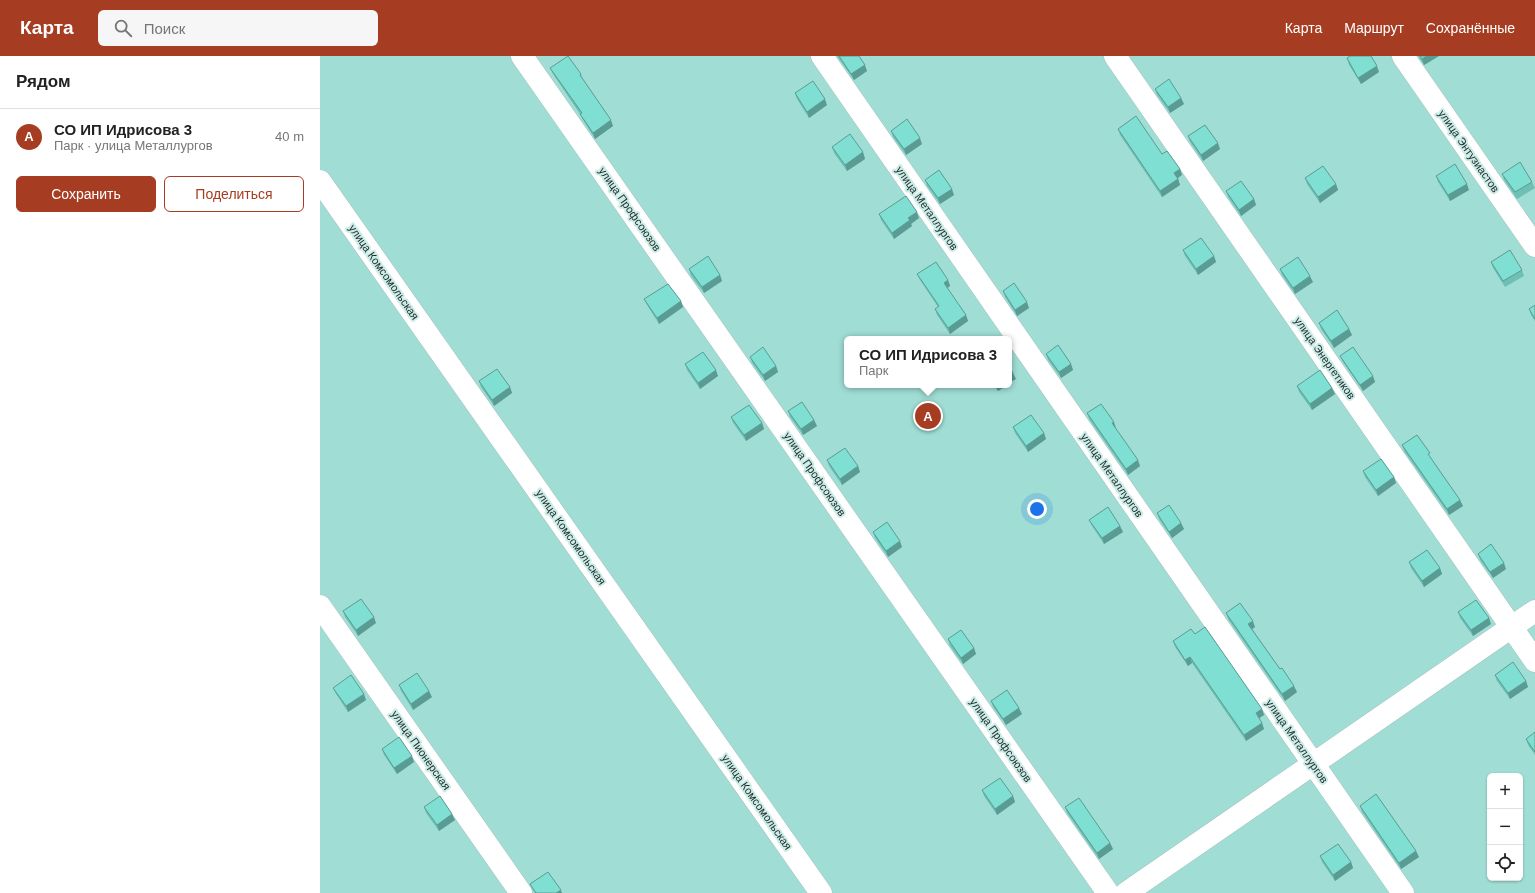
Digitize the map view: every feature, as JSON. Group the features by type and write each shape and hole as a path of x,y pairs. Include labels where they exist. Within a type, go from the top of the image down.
{"street":[{"name":"улица Профсоюзов","path":"522,56 1108,893"},
{"name":"улица Металлургов","path":"822,56 1402,893"},
{"name":"улица Энергетиков","path":"1115,56 1535,661"},
{"name":"улица Энтузиастов","path":"1403,56 1535,246"},
{"name":"улица Комсомольская","path":"320,181 822,893"},
{"name":"улица Пионерская","path":"320,606 521,893"},
{"path":"1126,893 1535,611"}],"green space":[{"path":"320,56 1535,56 1535,893 320,893"}],"building":[{"path":"568,56 611,120 593,133 580,114 582,113 550,68"},
{"path":"839,56 859,56 865,65 851,74"},
{"path":"1350,56 1371,56 1377,66 1358,78 1347,58"},
{"path":"1420,56 1427,56 1422,59"},
{"path":"1169,79 1181,98 1168,107 1155,89"},
{"path":"813,81 825,99 807,112 795,93"},
{"path":"1136,116 1162,154 1167,151 1180,169 1174,173 1178,179 1160,191 1118,129"},
{"path":"907,119 920,138 904,149 891,131"},
{"path":"1205,125 1218,143 1201,155 1188,136"},
{"path":"850,134 863,152 845,165 832,147"},
{"path":"1520,162 1532,182 1515,192 1502,174"},
{"path":"1455,164 1467,184 1448,195 1436,176"},
{"path":"1323,166 1336,184 1318,197 1305,178"},
{"path":"939,170 952,189 938,198 925,180"},
{"path":"1241,181 1254,199 1239,210 1226,191"},
{"path":"906,196 917,212 908,218 910,220 892,233 879,214"},
{"path":"1201,238 1214,256 1196,269 1183,250"},
{"path":"1510,250 1522,270 1503,281 1491,262"},
{"path":"708,256 720,275 702,287 689,269"},
{"path":"1298,257 1310,276 1293,288 1280,269"},
{"path":"936,262 948,280 944,283 966,315 948,328 935,309 939,306 917,274"},
{"path":"1014,283 1027,302 1015,310 1003,291"},
{"path":"668,284 681,301 657,318 644,299"},
{"path":"1535,305 1535,319 1529,309"},
{"path":"1337,310 1349,329 1331,341 1319,323"},
{"path":"1058,345 1071,364 1059,372 1046,354"},
{"path":"763,347 776,366 763,375 750,357"},
{"path":"1353,347 1373,376 1360,385 1340,356"},
{"path":"703,352 716,370 698,383 685,364"},
{"path":"497,369 510,387 492,400 479,381"},
{"path":"1320,370 1332,388 1310,404 1297,386"},
{"path":"802,402 814,420 801,429 788,411"},
{"path":"1101,404 1114,422 1112,423 1138,460 1126,469 1087,413"},
{"path":"749,405 762,423 744,435 731,417"},
{"path":"1031,415 1044,433 1026,446 1013,427"},
{"path":"1417,435 1430,453 1428,454 1460,500 1447,509 1402,445"},
{"path":"845,448 858,466 840,479 827,460"},
{"path":"1381,459 1394,477 1376,490 1363,471"},
{"path":"1169,505 1181,523 1169,532 1157,513"},
{"path":"1108,507 1120,526 1102,538 1089,520"},
{"path":"887,522 900,541 886,551 873,532"},
{"path":"1491,544 1504,563 1490,572 1478,554"},
{"path":"1427,550 1440,568 1422,581 1409,562"},
{"path":"361,599 374,617 356,630 343,611"},
{"path":"1476,600 1489,618 1471,630 1458,612"},
{"path":"1240,603 1253,621 1248,624 1294,686 1282,694 1226,613"},
{"path":"1205,627 1262,709 1256,713 1262,723 1244,735 1190,657 1185,660 1173,641 1191,629 1195,634"},
{"path":"961,630 974,648 961,658 948,639"},
{"path":"1513,662 1526,681 1508,693 1495,675"},
{"path":"417,673 429,691 411,704 399,685"},
{"path":"351,675 364,694 346,706 333,688"},
{"path":"1007,690 1019,708 1003,719 991,701"},
{"path":"1535,732 1535,752 1526,739"},
{"path":"399,737 412,756 394,768 382,749"},
{"path":"1000,778 1013,796 995,809 982,790"},
{"path":"1376,794 1416,851 1399,863 1360,806"},
{"path":"440,796 452,814 437,825 424,807"},
{"path":"1079,798 1110,843 1097,853 1065,807"},
{"path":"1338,844 1351,862 1333,875 1320,856"},
{"path":"548,872 561,890 556,893 536,893 530,884"}],"place":[{"name":"СО ИП Идрисова 3","path":"928,416"}]}
